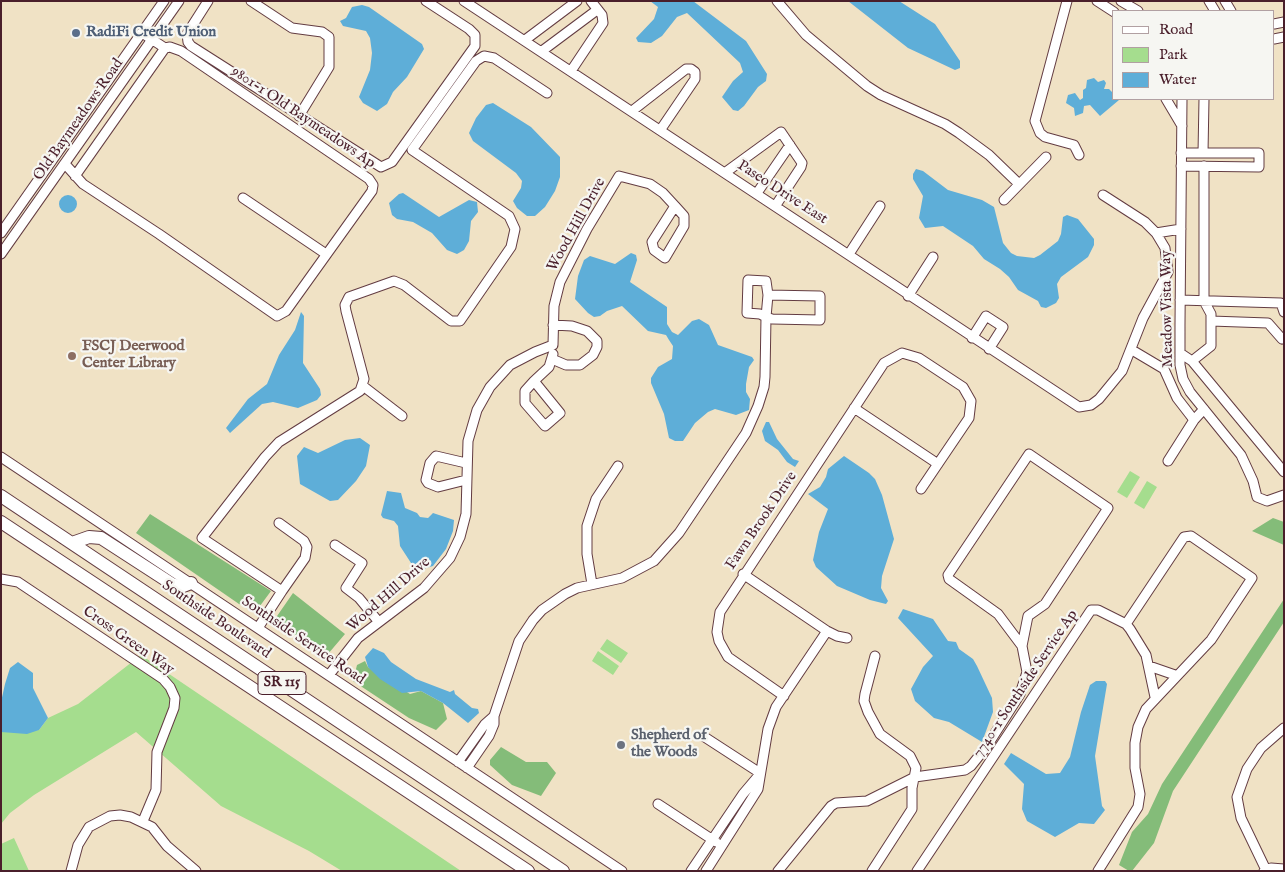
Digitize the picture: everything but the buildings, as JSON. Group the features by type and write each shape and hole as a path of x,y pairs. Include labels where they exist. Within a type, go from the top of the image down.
{"highway":[{"name":"Southside Boulevard","path":"1,496 563,871"},
{"name":"SR 115","path":"1,522 524,869"},
{"path":"72,543 89,537 101,538 172,584 181,587 191,583"}],"street":[{"name":"Old Baymeadows Road","path":"1,233 164,1"},
{"name":"Old Baymeadows Road","path":"1,254 179,1"},
{"path":"208,1 190,28 186,38 191,46 377,165 388,165 475,46 475,35 469,29 426,1"},
{"path":"251,1 292,28 327,34 330,42 329,64 326,74 299,116"},
{"name":"Paseo Drive East","path":"464,1 758,193 908,296 1075,405 1084,407 1099,398 1115,382 1132,350"},
{"path":"525,40 577,1"},
{"path":"571,71 603,23 602,15 591,1"},
{"path":"777,1 806,35 881,96 945,124 960,133 989,155 1019,184"},
{"path":"1067,1 1035,121 1040,133 1045,137 1074,145 1079,155"},
{"path":"1121,1 1136,10"},
{"path":"542,51 597,10"},
{"name":"9801-1 Old Baymeadows Ap","path":"76,176 83,184 277,316 286,311 372,191 372,182 180,51 170,47 165,48 142,33"},
{"path":"65,164 76,176 165,48"},
{"path":"282,591 202,538 253,471 279,442 356,395 362,386 364,379 345,305 349,297 394,282 404,285 450,321 460,321 514,242 515,230 509,216 412,150 479,58 484,56 494,58 547,93"},
{"path":"632,111 686,69 691,69 695,72 695,79 661,129"},
{"path":"1167,100 1182,126"},
{"name":"Meadow Vista Way","path":"1182,100 1180,353 1183,379 1190,392 1244,460 1257,497 1267,501 1284,495"},
{"path":"1203,153 1204,100"},
{"path":"726,172 781,132 800,159 801,167 776,205"},
{"path":"758,193 790,145"},
{"path":"1181,153 1260,153 1260,167 1181,166"},
{"path":"1004,200 1046,157"},
{"path":"1192,361 1211,346 1211,314 1204,301 1204,166"},
{"name":"Wood Hill Drive","path":"329,676 358,638 424,588 450,558 463,526 467,504 466,463 471,425 490,387 510,365 554,345 553,325 556,294 587,229 619,176 650,184 664,193 675,206"},
{"path":"1103,195 1145,222 1156,233 1165,248 1168,272 1162,287 1143,318 1132,350 1164,370 1177,398 1194,420"},
{"path":"243,198 326,254"},
{"path":"675,206 684,216 684,226 665,258 654,250 652,242 675,206"},
{"path":"849,254 880,206"},
{"path":"1156,233 1180,228"},
{"path":"908,296 933,257"},
{"path":"1168,272 1180,273"},
{"path":"467,768 489,736 519,641 533,620 542,610 564,594 592,584 634,573 663,553 679,533 746,433 764,387 766,317 768,295 766,281 748,280 747,313 766,317 772,319 820,320 820,296 768,295"},
{"path":"1180,300 1281,303 1284,312"},
{"path":"972,338 986,316 1003,327 989,349"},
{"path":"1212,321 1268,323 1282,339 1284,338"},
{"path":"552,359 566,365 580,365 593,355 597,347 597,341 587,331 572,326 553,325"},
{"path":"534,381 560,413 546,426 525,403 525,391 534,381 546,372 552,359 554,345"},
{"name":"Fawn Brook Drive","path":"784,696 735,663 723,650 717,632 720,612 743,574 884,363 896,354 907,353 919,358 963,387 971,401 969,418 938,464"},
{"path":"1180,353 1192,361 1284,472"},
{"path":"362,386 402,416"},
{"path":"854,408 938,464 922,489"},
{"path":"1168,461 1194,420 1204,409"},
{"path":"778,871 831,806 836,803 867,801 915,777 958,771 971,766 987,746 1020,694 1027,672 1022,646 1028,616 1045,604 1108,508 1029,454 948,575 949,579 998,614 1022,646"},
{"path":"466,463 436,456 430,462 426,480 428,483 438,487 466,480"},
{"name":"Southside Service Road","path":"1,457 622,871"},
{"path":"592,584 587,554 587,526 596,499 618,466"},
{"path":"258,628 305,558 307,547 304,541 279,523"},
{"path":"1098,871 1138,807 1140,794 1135,756 1136,736 1146,709 1175,675 1211,640 1252,578 1191,536 1184,537 1126,624"},
{"path":"335,545 362,563 346,588 359,598 378,622"},
{"path":"743,574 827,631 847,638"},
{"name":"Cross Green Way","path":"1,579 18,582 163,679 170,687 175,698 174,708 157,752 156,790 143,821"},
{"name":"7740-1 Southside Service Ap","path":"918,871 1091,610 1098,610 1126,624 1143,648 1149,666 1150,681 1155,697"},
{"path":"706,871 753,800 758,789 771,717 827,631"},
{"path":"872,871 912,809 912,788 915,777 914,762 880,734 864,701 875,656"},
{"path":"1149,666 1175,675"},
{"path":"458,762 485,724 494,716"},
{"path":"1284,728 1262,748 1247,769 1242,777 1237,797 1241,818 1265,870 1284,869"},
{"path":"703,736 760,773"},
{"path":"691,871 743,794 760,773"},
{"path":"658,804 722,847"},
{"path":"71,871 78,845 90,827 110,816 131,817 143,821 152,827 173,852 196,871"},
{"name":"Southside Service Road","path":"589,849 616,871"}],"green space":[{"path":"1130,471 1140,477 1127,498 1117,492"},
{"path":"1147,481 1157,487 1144,509 1134,503"},
{"path":"150,514 271,591 257,610 239,604 136,533"},
{"path":"1273,518 1284,522 1284,545 1252,531"},
{"path":"293,593 345,634 328,654 316,652 275,619"},
{"path":"1284,599 1284,622 1173,791 1154,843 1132,871 1129,871 1119,865 1132,832 1148,814 1162,784"},
{"path":"607,639 628,653 621,663 600,649"},
{"path":"598,651 619,666 613,675 592,661"},
{"path":"141,655 461,871 342,871 309,851 221,806 136,732 34,795 10,813 1,824 1,732 39,730 48,718 78,704"},
{"path":"365,661 368,667 410,694 421,691 443,703 447,719 436,730 409,718 353,681 357,665"},
{"path":"501,747 526,762 547,762 556,773 541,796 512,785 490,765 490,760"},
{"path":"14,838 29,871 1,871 1,844"}],"water":[{"path":"650,1 693,1 746,41 767,74 766,81 758,87 744,106 738,111 733,110 722,97 733,81 743,72 740,63 687,13 677,17 662,36 651,43 638,42 636,38 654,19 658,7"},
{"path":"848,1 899,1 935,24 960,61 960,68 955,70 908,48"},
{"path":"362,5 369,7 422,44 424,49 407,77 393,92 387,104 377,111 363,103 359,97 370,70 372,53 370,38 366,31 343,26 340,21 346,18 352,7"},
{"path":"1094,78 1098,82 1104,80 1106,83 1104,89 1109,89 1112,92 1112,100 1119,100 1100,116 1090,105 1084,106 1083,113 1075,116 1074,108 1066,103 1068,95 1075,93 1080,100 1083,98 1083,90 1086,88 1087,80"},
{"path":"493,103 531,127 560,157 560,177 555,191 545,207 535,216 527,216 517,208 513,201 521,188 522,181 516,173 473,141 469,133 476,118 486,105"},
{"path":"916,169 923,171 948,190 982,200 994,207 1003,243 1011,253 1017,256 1034,258 1040,255 1058,241 1061,234 1063,217 1067,215 1078,219 1094,239 1094,245 1088,257 1061,277 1057,284 1059,298 1056,303 1046,308 1041,307 1038,301 1018,290 1009,277 984,259 973,246 943,226 925,228 919,218 923,196 913,179"},
{"path":"403,193 439,217 469,200 477,202 478,212 471,221 469,241 464,250 457,254 447,250 432,233 413,222 397,219 392,215 389,203 399,194"},
{"path":"64,195 72,195 77,200 75,211 64,213 59,208 59,200"},
{"path":"631,253 636,255 637,260 630,282 667,307 667,324 672,332 678,335 692,321 699,319 709,325 718,345 752,357 754,360 749,367 746,384 746,392 750,399 749,410 736,415 715,409 708,412 695,423 683,441 675,441 669,438 664,414 651,383 651,378 658,367 672,359 673,346 666,335 648,331 622,306 594,317 575,299 578,276 584,260 590,256 615,264"},
{"path":"301,312 304,316 303,363 320,389 321,395 317,400 298,408 273,402 262,404 230,433 226,428 248,399 267,384 279,355 295,330"},
{"path":"766,422 769,422 777,439 793,459 799,461 795,467 787,462 778,450 765,441 762,431"},
{"path":"360,438 370,445 366,466 356,481 338,500 330,501 300,484 297,456 304,447 318,453 345,440"},
{"path":"844,456 875,479 882,495 894,539 882,576 881,588 888,601 886,604 870,600 837,586 816,567 813,560 819,532 828,509 808,494 820,487 828,469"},
{"path":"387,491 401,493 405,508 417,513 420,517 428,518 433,513 454,520 453,531 446,549 433,566 423,569 411,563 400,546 398,526 394,521 383,518 381,515"},
{"path":"903,609 933,619 948,641 956,642 959,649 973,659 992,698 993,712 982,742 949,722 934,718 915,701 911,689 923,667 933,656 898,618"},
{"path":"373,648 384,653 391,662 416,679 450,692 454,690 455,694 472,708 478,709 479,713 468,723 443,703 421,691 402,693 380,679 368,667 365,657"},
{"path":"18,662 33,673 33,688 48,718 39,730 27,734 1,732 1,702 5,684 10,668"},
{"path":"1096,681 1105,681 1107,684 1095,756 1102,806 1105,810 1094,824 1079,823 1055,837 1027,821 1022,809 1024,784 1004,764 1011,753 1046,774 1060,773 1070,757 1090,685"}],"place":[{"name":"RadiFi Credit Union","path":"76,33"},
{"name":"FSCJ Deerwood Center Library","path":"72,356"},
{"name":"Shepherd of the Woods","path":"621,745"}]}
